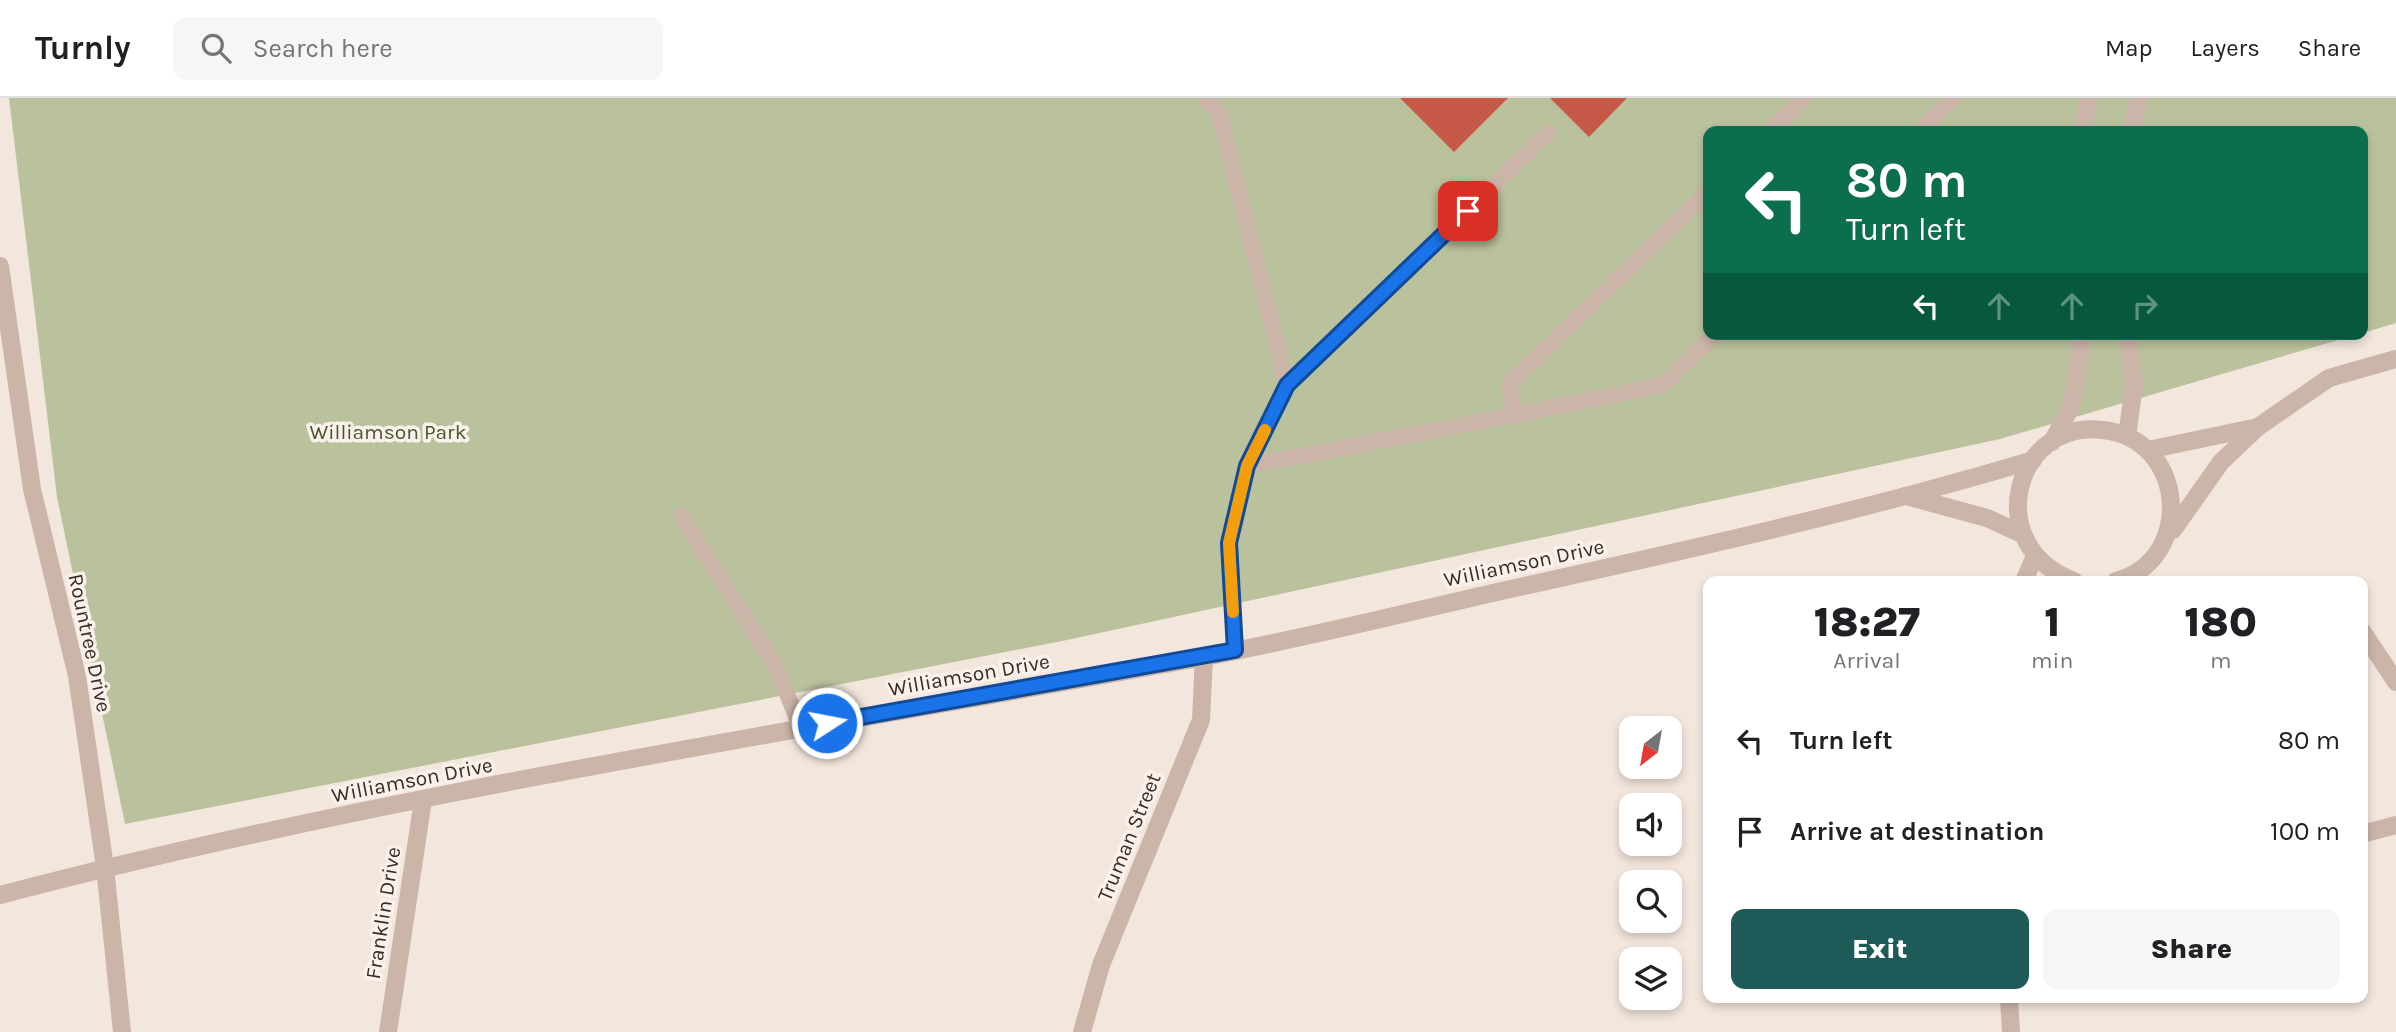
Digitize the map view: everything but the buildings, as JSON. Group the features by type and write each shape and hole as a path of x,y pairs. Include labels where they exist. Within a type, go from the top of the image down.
{"street":[{"path":"2084,126 2088,98"},
{"path":"2132,126 2140,98"},
{"name":"Rountree Drive","path":"0,266 32,489 77,676 105,867 122,1032"},
{"path":"2060,576 2035,556 2022,534 2017,508 2021,482 2033,460 2052,442 2072,405 2082,340"},
{"path":"2127,436 2134,385 2129,340"},
{"path":"2130,576 2150,562 2221,462 2258,427 2329,378 2396,359"},
{"path":"2148,450 2258,427"},
{"path":"2052,442 2076,431 2102,429 2127,436 2148,450 2164,470 2172,493 2173,519 2165,542"},
{"name":"Williamson Drive","path":"0,895 105,867 423,800 801,728 1204,657 1658,556 2033,460"},
{"name":"Williamson Drive","path":"1903,495 1987,517 2022,534"},
{"path":"2026,576 2035,556"},
{"path":"2368,640 2396,682"},
{"name":"Truman Street","path":"1082,1032 1101,965 1201,720 1204,657"},
{"name":"Franklin Drive","path":"388,1032 423,800"},
{"path":"2368,832 2396,825"},
{"path":"2009,1003 2011,1032"}],"lane":[{"path":"1205,98 1219,113 1287,385"},
{"path":"1775,126 1805,98"},
{"path":"1925,126 1953,98"},
{"path":"1235,650 1229,543 1247,466 1287,385 1548,134"},
{"path":"1515,415 1510,384 1703,197"},
{"path":"1247,466 1663,385 1708,340"},
{"path":"681,516 775,664 801,728"}],"green space":[{"name":"Williamson Park","path":"9,98 2396,98 2396,323 2368,331 2368,126 1703,126 1703,340 2338,340 2000,439 1067,640 125,824 57,497"}],"slow traffic":[{"path":"1233,612 1229,543 1247,466 1265,430"}],"route":[{"path":"827,723 1235,650 1229,543 1247,466 1287,385 1468,211"}]}
